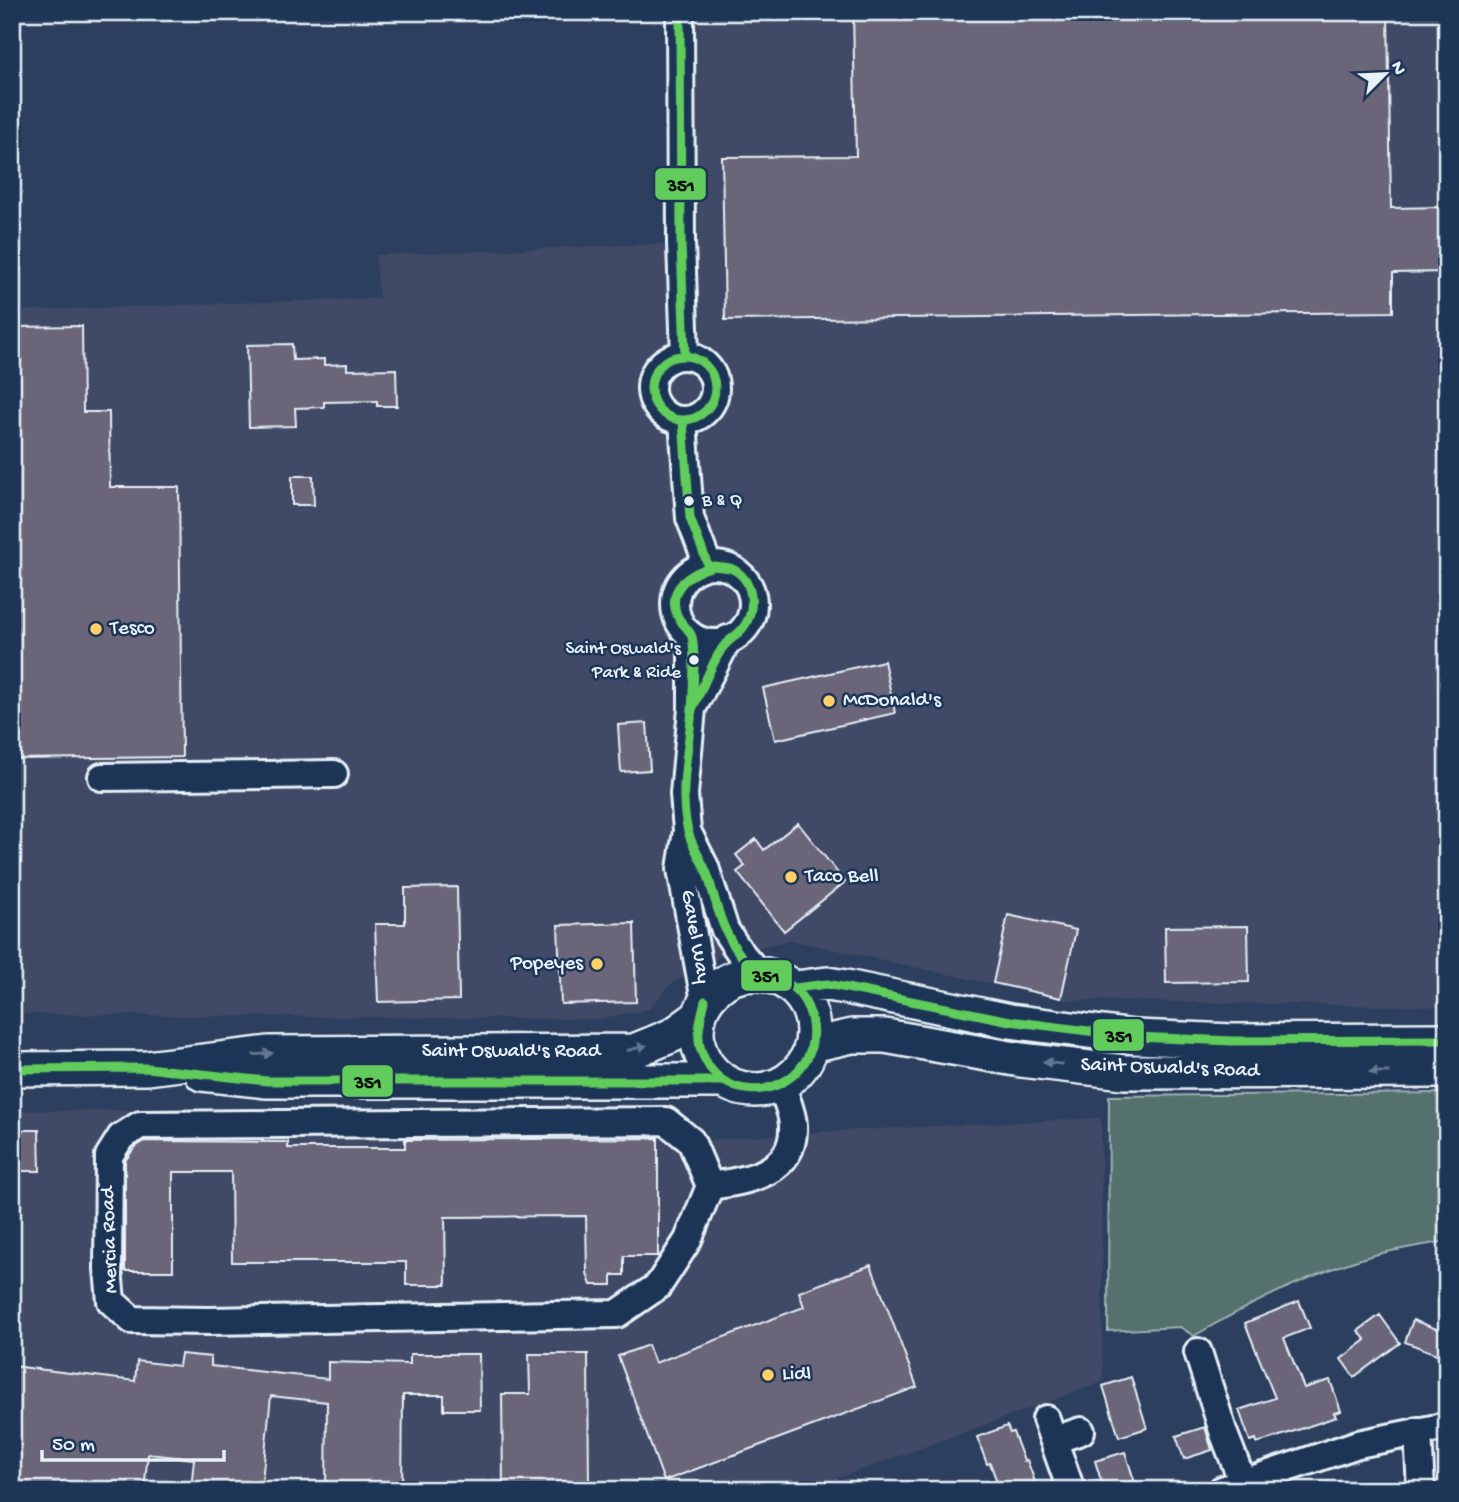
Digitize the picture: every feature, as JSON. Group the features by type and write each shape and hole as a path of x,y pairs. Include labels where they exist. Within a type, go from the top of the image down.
{"main road":[{"path":"758,973 782,980 795,988 809,1009 814,1032 812,1045 805,1063 790,1079 761,1090 740,1089 724,1082 710,1069 699,1049 696,1035 702,1008 713,991 731,978 758,973"},
{"name":"Saint Oswald's Road","path":"795,988 827,984 1010,1021 1135,1037 1259,1042 1447,1040"},
{"name":"Saint Oswald's Road","path":"12,1069 147,1068 269,1053 634,1051 673,1035 702,1008"},
{"name":"Saint Oswald's Road","path":"812,1045 852,1036 886,1036 1021,1060 1124,1072 1447,1071"},
{"name":"Saint Oswald's Road","path":"147,1068 267,1081 724,1082"}],"street":[{"path":"680,12 681,243 685,356"},
{"path":"685,356 706,365 715,386 714,398 709,408 701,416 683,421 659,411 651,395 651,383 661,364 671,358 685,356"},
{"path":"683,421 690,518 708,565"},
{"path":"708,565 720,565 733,570 743,578 750,590 751,615 744,628 728,639 705,642 692,636 682,626 676,614 677,591 684,579 694,570 708,565"},
{"path":"692,636 692,709 684,794 687,831 705,867 725,930 758,973"},
{"path":"692,709 728,639"},
{"path":"102,777 334,775"},
{"name":"Gavel Way","path":"687,831 681,869 702,1008"},
{"path":"710,1186 741,1182 771,1169 788,1153 793,1145 793,1123 781,1084"},
{"name":"Mercia Road","path":"666,1121 691,1141 710,1186 688,1240 658,1286 617,1314 132,1320 111,1301 108,1269 109,1156 121,1137 140,1125 666,1121"},
{"path":"1198,1352 1224,1434 1232,1486 1358,1444 1447,1426"},
{"path":"1071,1490 1050,1429 1081,1431"},
{"path":"1419,1431 1422,1490"}],"shaded area":[{"path":"680,12 1447,12 1447,1007 1065,1000 790,940 719,957 671,984 649,1009 599,1019 12,1014 12,311 379,298 376,255 681,243"},
{"path":"670,1107 708,1140 1101,1118 1103,1382 822,1484 745,1489 716,1486 692,1490 12,1490 12,1111"}],"green space":[{"path":"1447,1093 1447,1241 1377,1254 1323,1272 1256,1302 1194,1336 1180,1327 1108,1331 1109,1096"}],"building":[{"path":"853,12 1388,12 1391,208 1447,207 1447,272 1393,273 1393,312 725,320 722,157 856,156"},
{"name":"Tesco","path":"82,326 83,412 109,412 110,487 179,487 182,757 12,759 12,327"},
{"path":"292,344 293,360 324,359 324,365 347,364 347,370 396,369 397,406 377,406 377,401 324,402 324,407 295,408 296,426 249,427 247,345"},
{"path":"292,476 313,476 314,505 292,505"},
{"name":"McDonald's","path":"884,661 895,713 775,740 763,688"},
{"path":"647,723 650,770 621,772 618,725"},
{"name":"Taco Bell","path":"798,823 845,882 784,931 737,872 745,866 736,855 756,839 764,850"},
{"path":"457,887 459,1000 378,1002 375,924 405,924 405,888"},
{"path":"1008,915 1076,930 1061,998 993,983"},
{"name":"Popeyes","path":"634,923 636,1002 561,1004 558,925"},
{"path":"1248,926 1249,982 1166,983 1165,927"},
{"path":"12,1130 39,1130 40,1171 12,1171"},
{"path":"658,1138 658,1256 624,1256 624,1275 612,1275 612,1285 591,1285 587,1273 586,1216 445,1217 446,1285 406,1285 406,1262 232,1262 231,1172 173,1172 173,1271 125,1271 125,1161 135,1147 145,1141 288,1142 288,1148 405,1148 405,1140"},
{"name":"Lidl","path":"871,1265 917,1387 664,1481 618,1356 648,1345 655,1363 804,1307 799,1292"},
{"path":"1299,1301 1310,1328 1284,1338 1304,1388 1330,1380 1341,1411 1334,1413 1336,1417 1286,1434 1257,1443 1256,1439 1250,1441 1239,1410 1275,1398 1245,1323"},
{"path":"1380,1315 1400,1343 1354,1377 1341,1359 1366,1340 1358,1331"},
{"path":"1413,1320 1447,1333 1447,1358 1405,1342"},
{"path":"181,1354 211,1357 211,1366 328,1379 328,1362 410,1364 410,1354 479,1354 480,1410 444,1410 444,1395 403,1395 402,1490 326,1490 327,1402 271,1396 261,1490 191,1490 194,1459 148,1454 144,1490 12,1490 12,1366 135,1381 137,1361 179,1366"},
{"path":"529,1354 588,1354 589,1490 503,1490 502,1394 530,1394"},
{"path":"1131,1377 1147,1428 1119,1437 1103,1386"},
{"path":"1007,1426 1010,1433 1013,1432 1024,1461 1027,1460 1038,1490 1000,1490 990,1463 987,1464 977,1437"},
{"path":"1205,1427 1212,1450 1184,1459 1176,1436"},
{"path":"1125,1452 1136,1486 1125,1490 1104,1490 1095,1461"}],"transit line":[{"name":"351","path":"680,12 681,243 685,356"},
{"name":"351","path":"683,356 695,358 706,365 713,376 715,388 713,400 706,411 695,418 683,420 671,418 660,411 653,400 651,388 653,376 660,365 671,358 683,356"},
{"name":"351","path":"683,421 690,518 708,565"},
{"name":"351","path":"714,566 730,568 744,579 751,595 750,612 743,628 721,650 692,709 693,644 691,634 677,615 675,596 683,582 697,572 714,566"},
{"name":"351","path":"692,709 684,785 685,816 690,837 707,873 725,930 735,948 755,970 786,982 805,1002 813,1033 811,1049 804,1063 793,1075 765,1089 750,1090 721,1079 710,1068 700,1047 699,1027 705,1001"},
{"name":"351","path":"795,988 827,984 1010,1021 1135,1037 1233,1041 1447,1040"},
{"name":"351","path":"12,1069 147,1068 267,1081 724,1081"}],"place":[{"name":"B & Q","path":"689,501"},
{"name":"Tesco","path":"96,629"},
{"name":"Saint Oswald's Park & Ride","path":"694,660"},
{"name":"McDonald's","path":"829,701"},
{"name":"Taco Bell","path":"791,877"},
{"name":"Popeyes","path":"597,964"},
{"name":"Lidl","path":"768,1375"}]}
